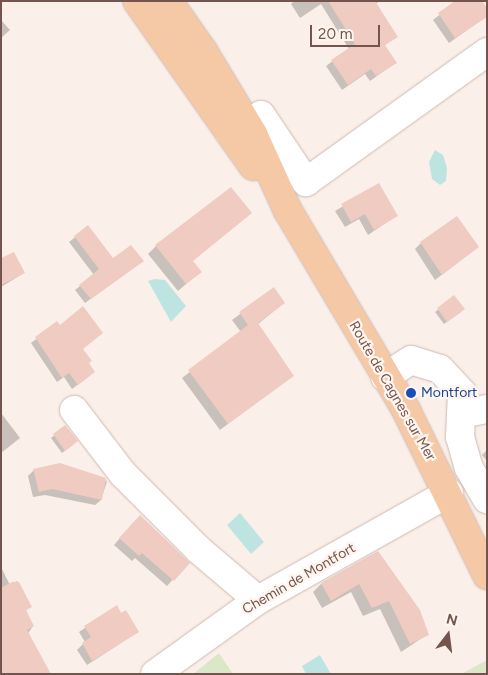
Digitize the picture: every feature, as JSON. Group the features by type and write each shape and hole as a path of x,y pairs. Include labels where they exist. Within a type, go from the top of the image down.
{"main road":[{"name":"Route de Cagnes sur Mer","path":"137,1 185,70 237,127"},
{"path":"150,1 179,43 185,70"},
{"name":"Route de Cagnes sur Mer","path":"168,1 203,51 237,127 386,377 449,493 487,575"}],"street":[{"path":"237,127 261,115 306,182 487,52"},
{"path":"386,377 411,360 440,369 462,393 474,411 460,437 469,468 487,499"},
{"path":"74,410 123,474 199,550 258,600"},
{"name":"Chemin de Montfort","path":"155,674 258,600 449,493"}],"green space":[{"path":"219,653 233,674 193,674"},
{"path":"487,660 487,674 461,674"}],"water":[{"path":"435,150 443,155 447,168 446,181 440,185 432,179 429,162"},
{"path":"155,279 165,280 186,306 171,322 148,281"},
{"path":"240,513 264,542 251,554 227,525"},
{"path":"320,655 331,674 306,674 302,666"}],"building":[{"path":"328,1 375,1 398,37 385,45 397,63 376,76 371,69 348,85 331,60 355,44"},
{"path":"455,1 482,1 487,8 487,17 455,38 438,13"},
{"path":"379,183 398,216 374,230 365,214 351,222 341,204"},
{"path":"231,187 252,213 193,261 202,272 186,284 155,245"},
{"path":"457,216 479,247 442,275 420,242"},
{"path":"88,225 113,258 131,245 144,261 91,299 79,285 99,269 74,236"},
{"path":"14,252 25,273 1,285 1,258"},
{"path":"274,287 285,303 258,323 294,376 228,424 188,370 248,325 239,312"},
{"path":"454,295 465,309 447,322 437,308"},
{"path":"83,306 103,333 83,349 92,361 89,363 95,372 78,385 69,373 62,378 35,337 57,321 60,325"},
{"path":"65,425 78,441 65,451 53,434"},
{"path":"60,463 106,478 102,500 52,489 39,492 33,469"},
{"path":"140,515 190,563 174,581 142,553 139,556 119,538"},
{"path":"378,551 420,610 429,635 410,644 389,601 372,608 359,584 331,601 321,583"},
{"path":"12,582 19,582 32,607 26,610 34,626 27,630 51,674 1,674 1,588"},
{"path":"117,605 121,613 126,610 139,632 92,661 82,643 91,637 84,626"}],"place":[{"name":"Montfort","path":"411,393"}]}
